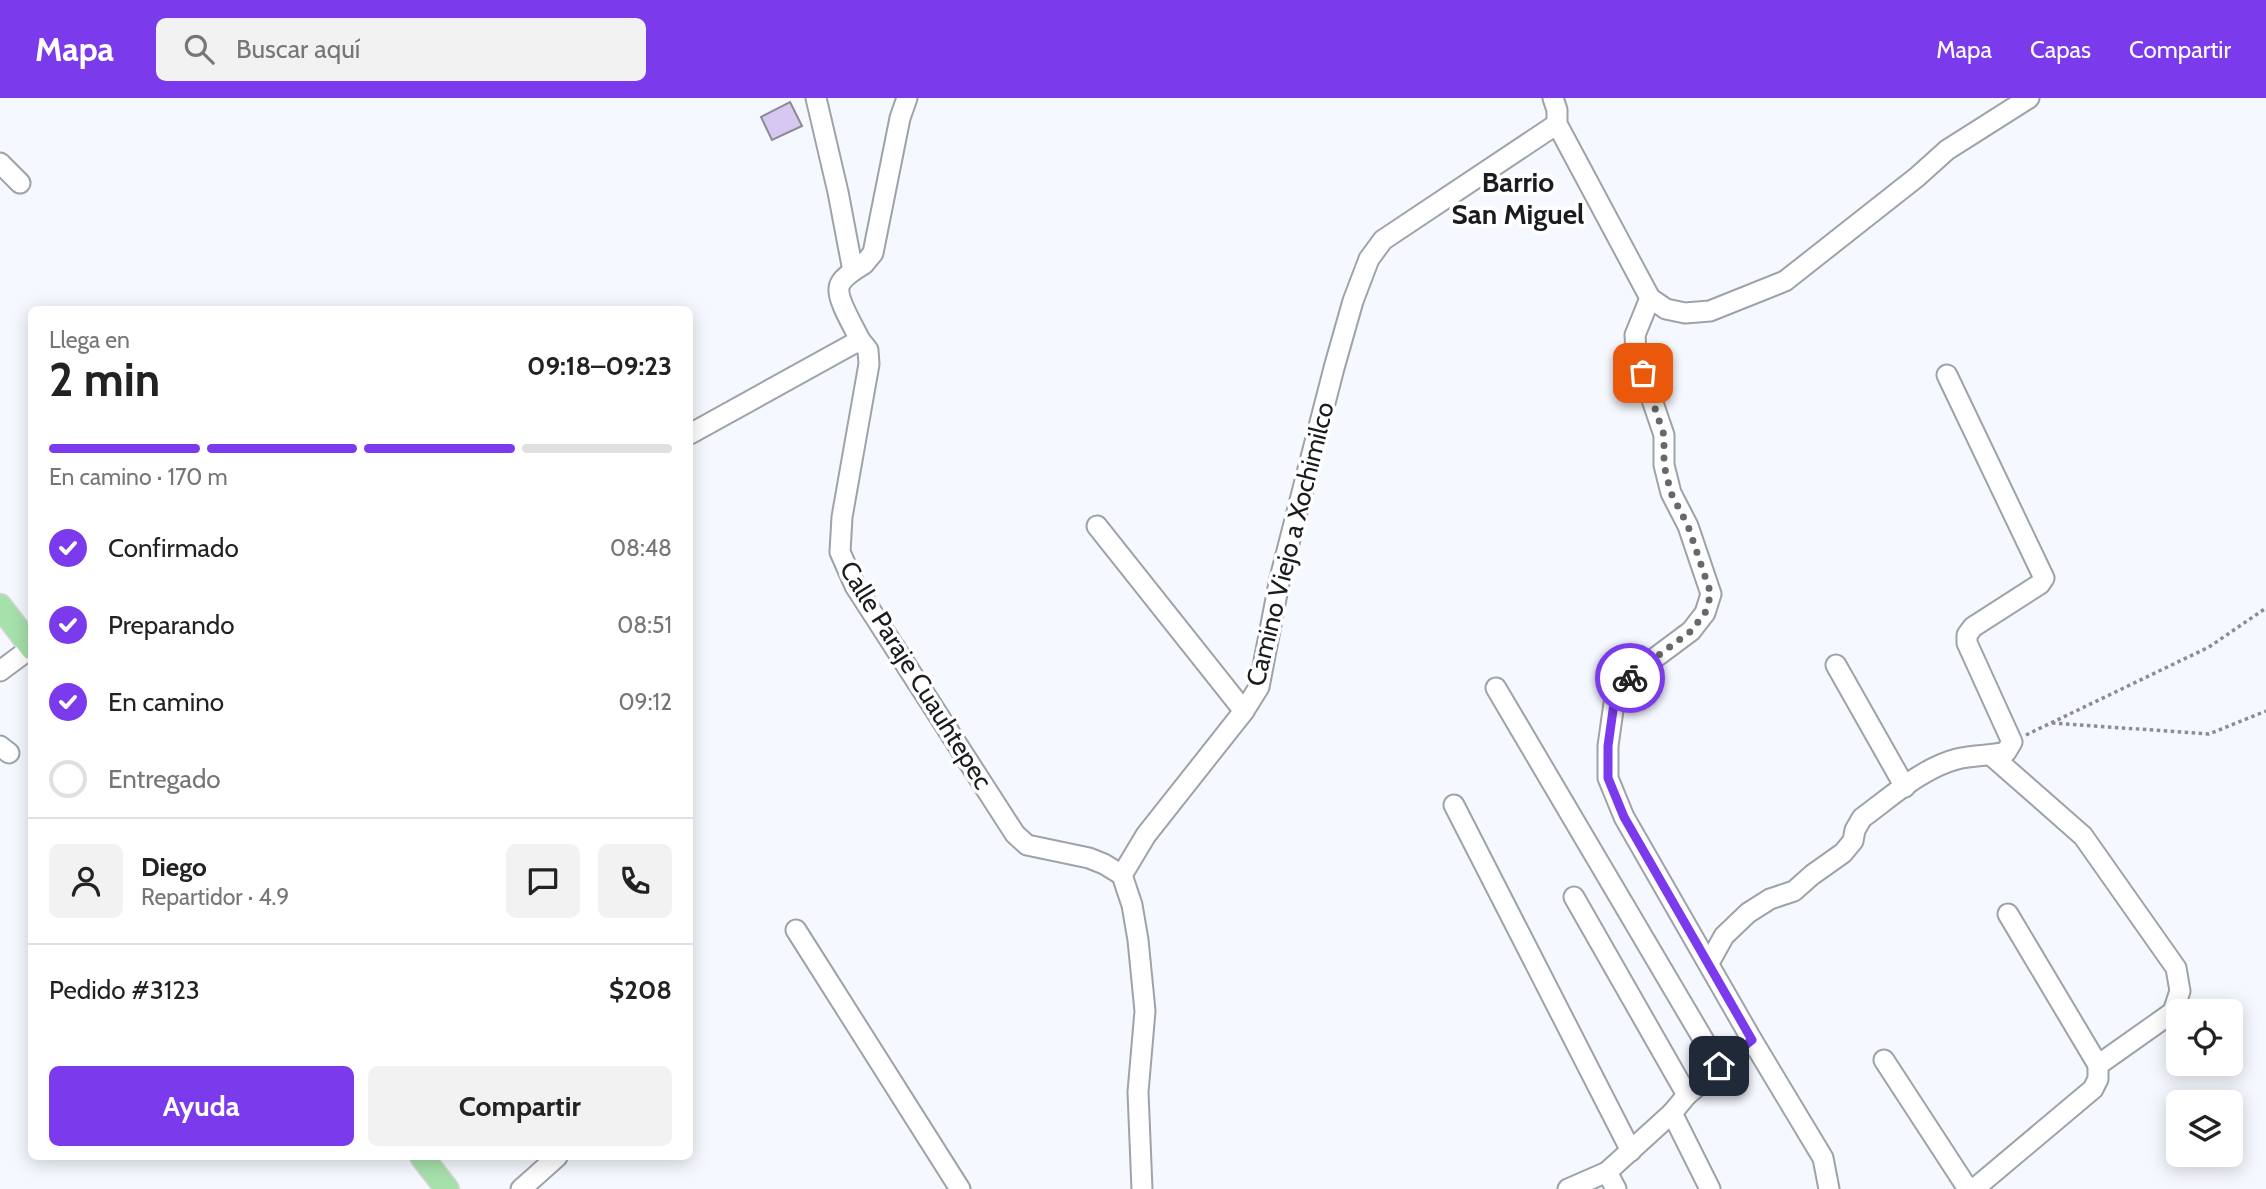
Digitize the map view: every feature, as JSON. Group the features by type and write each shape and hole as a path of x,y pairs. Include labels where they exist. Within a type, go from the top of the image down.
{"main road":[{"path":"0,606 28,644"},
{"path":"424,1160 446,1189"}],"street":[{"path":"816,98 853,271"},
{"name":"Calle Paraje Cuauhtepec","path":"907,98 900,118 873,253 864,264 842,280 839,286 840,298 859,340 868,350 869,364 842,517 840,552 855,586 1015,834 1027,845 1089,858 1122,875"},
{"path":"1553,98 1557,110 1557,124 1650,298 1666,309 1685,313 1710,312 1785,281 1917,177 1947,150 2029,98"},
{"name":"Camino Viejo a Xochimilco","path":"1122,875 1146,835 1244,711 1259,687 1280,578 1302,490 1353,301 1369,259 1383,240 1557,124"},
{"path":"0,163 20,183"},
{"path":"1650,298 1635,335 1636,353 1664,435 1664,465 1671,493 1688,526 1711,594 1705,613 1691,631 1636,672 1623,686 1614,703 1608,746 1608,778 1624,817 1823,1158 1829,1189"},
{"path":"693,432 859,340"},
{"path":"1709,963 1724,936 1748,914 1770,899 1794,891 1812,874 1843,853 1853,841 1855,830 1862,818 1934,768 1958,759 2007,752 2012,742 1966,643 1973,627 2040,584 2044,578 1947,375"},
{"path":"1097,526 1244,711"},
{"path":"0,671 28,650"},
{"path":"1836,665 1905,787"},
{"path":"1496,688 1719,1066"},
{"path":"1992,756 2083,836 2176,968 2180,991 2173,1012 2098,1065"},
{"path":"1454,805 1631,1151"},
{"path":"1122,875 1136,928 1145,1011 1138,1093 1142,1189"},
{"path":"1574,897 1687,1095"},
{"path":"1974,1189 2093,1089 2098,1079 2098,1065 2008,914"},
{"path":"796,930 960,1189"},
{"path":"1568,1189 1611,1181 1631,1151 1672,1113 1687,1095 1752,1040"},
{"path":"1884,1060 1968,1189"},
{"path":"1672,1113 1710,1189"},
{"path":"521,1189 554,1160"}],"path":[{"path":"2012,742 2210,647 2266,608"},
{"path":"2050,723 2209,734 2266,711"}],"building":[{"path":"790,102 802,126 772,140 761,117"}],"way so far":[{"path":"1630,678 1691,631 1705,613 1711,594 1688,526 1671,493 1664,465 1664,435 1643,373"}],"district":[{"name":"Barrio San Miguel","path":"1518,198"}],"route":[{"path":"1630,678 1614,703 1608,746 1608,778 1624,817 1752,1040 1719,1066"}]}
